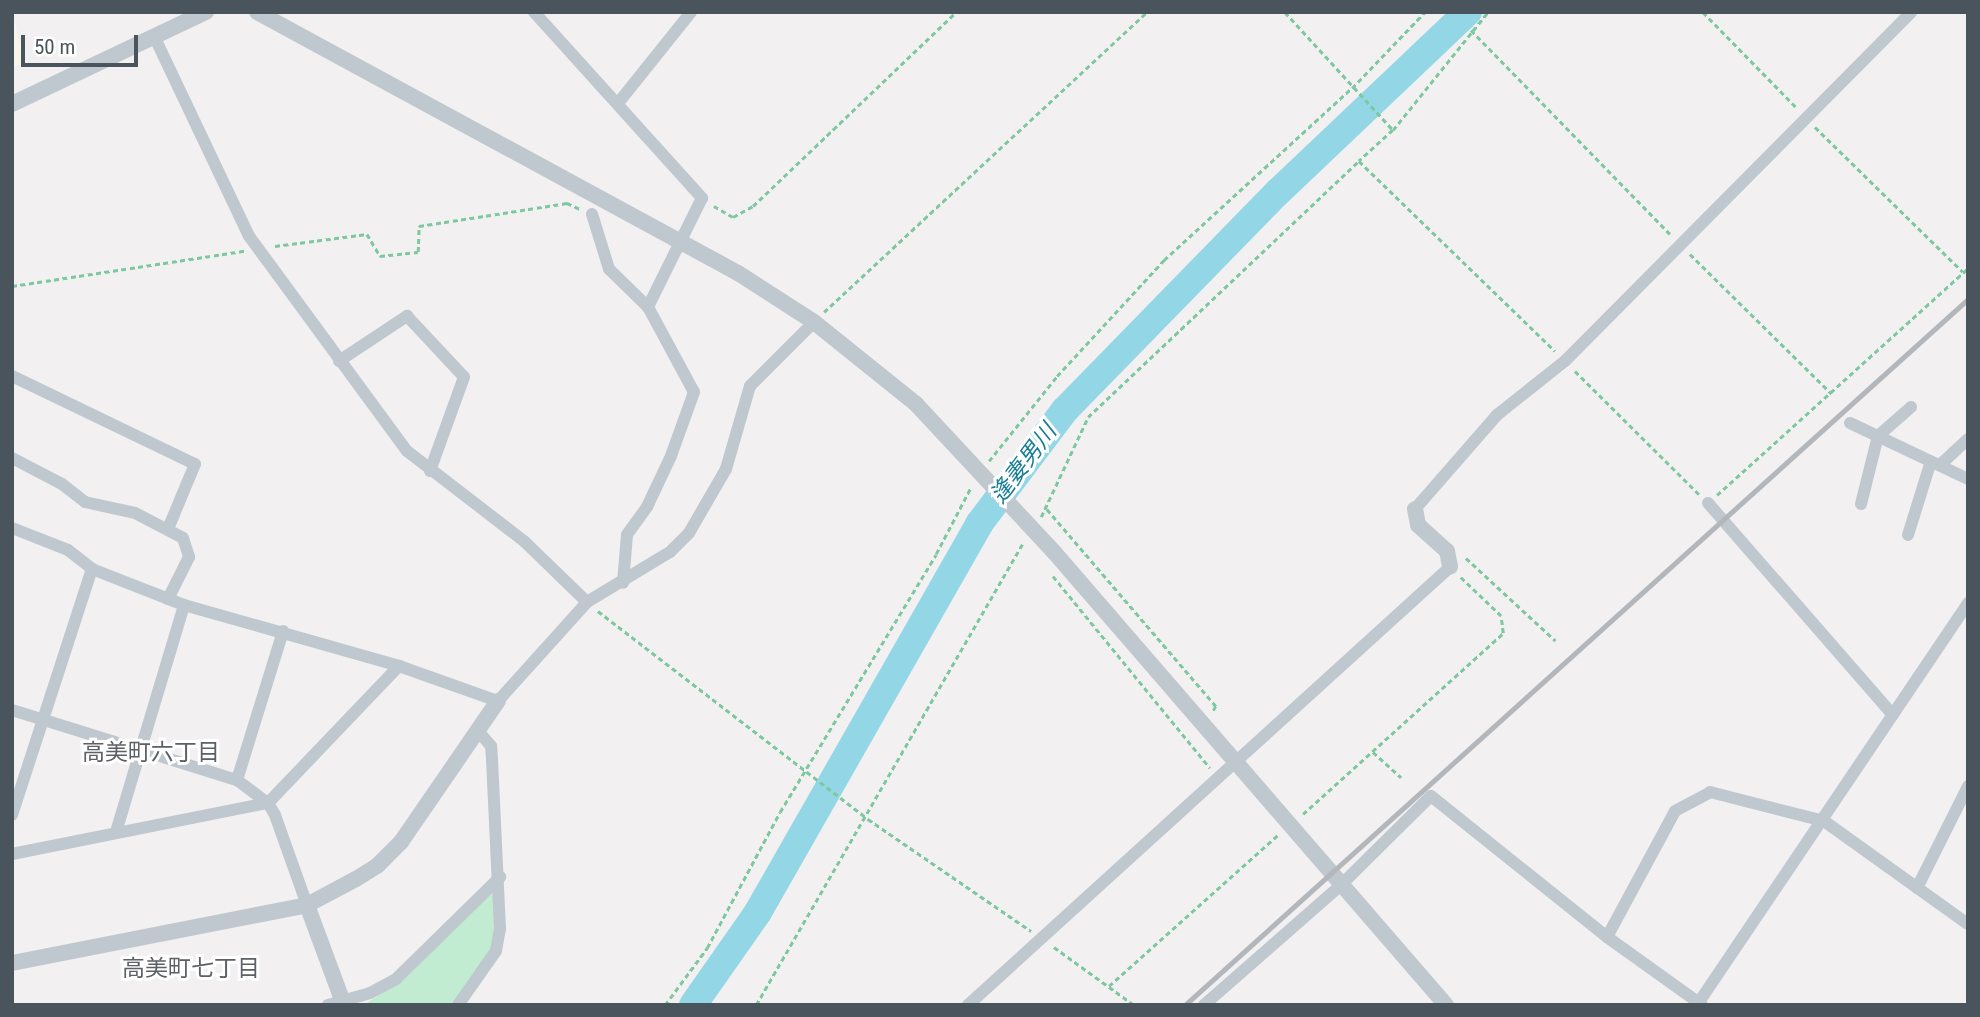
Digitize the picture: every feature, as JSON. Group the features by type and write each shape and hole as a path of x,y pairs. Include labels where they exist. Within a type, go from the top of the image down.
{"street":[{"path":"12,104 206,12"},
{"path":"257,12 681,241 814,322 916,404 983,472 1054,552 1292,823 1446,1005"},
{"path":"619,102 691,12"},
{"path":"968,1005 1218,776 1448,559 1418,525 1415,509 1497,415 1565,361 1910,12"},
{"path":"538,13 702,198 648,307"},
{"path":"154,36 258,248 407,451 525,542 587,603"},
{"path":"592,214 609,269 648,307 694,392 671,456 647,507 627,535 623,583"},
{"path":"339,360 407,316 464,377 430,471"},
{"path":"12,963 307,905 391,854 479,732 498,701 587,603 623,583 689,533 726,469 750,386 814,322"},
{"path":"12,376 195,464 168,528"},
{"path":"1861,504 1878,436 1911,407"},
{"path":"1850,423 1968,479"},
{"path":"1908,535 1936,463 1968,439"},
{"path":"12,458 62,484 85,502 135,513 168,528 187,542 190,557 167,599"},
{"path":"1708,503 1893,715"},
{"path":"12,528 68,551 92,569 167,599 399,666 498,701"},
{"path":"12,815 92,569"},
{"path":"1204,1005 1342,884 1431,796 1607,937 1699,1004 1968,603"},
{"path":"116,832 184,605"},
{"path":"237,780 282,632"},
{"path":"12,854 268,803 399,666"},
{"path":"12,710 237,780 268,803 307,905 339,1004 396,979 500,877"},
{"path":"458,1005 496,951 500,877 491,746 479,732"},
{"path":"1917,888 1968,786"},
{"path":"1607,937 1675,811 1710,792 1731,794 1824,821 1968,924"}],"path":[{"path":"702,198 733,217 753,206 956,12"},
{"path":"814,322 1147,12"},
{"path":"1285,12 1393,130"},
{"path":"665,1005 707,948 806,769 983,472 1057,376 1164,260 1352,88 1425,12"},
{"path":"757,1005 868,819 1027,523 1047,509 1088,418 1393,130 1488,12"},
{"path":"1703,12 1963,273"},
{"path":"1471,30 1681,246 1832,394"},
{"path":"1359,161 1708,503 1832,394 1968,268"},
{"path":"12,286 367,233 380,256 418,252 419,226 567,203 592,214"},
{"path":"1047,509 1216,706 1205,726"},
{"path":"1108,987 1503,633 1501,616 1448,559 1452,546 1556,641"},
{"path":"1054,552 1053,581 1218,776"},
{"path":"587,603 667,669 806,769 864,813 868,819 1042,938 1134,1005"},
{"path":"1373,752 1401,776"}],"shaded area":[{"path":"12,12 25,63 12,68"}],"green space":[{"path":"490,893 495,899 493,950 455,1005 364,1005 400,981"}],"waterway":[{"name":"逢妻男川","path":"693,1005 758,912 979,524 1065,410 1278,192 1468,12"}],"railway":[{"path":"1185,1005 1968,299"}],"district":[{"name":"高美町六丁目","path":"151,753"},
{"name":"高美町七丁目","path":"191,969"}]}
